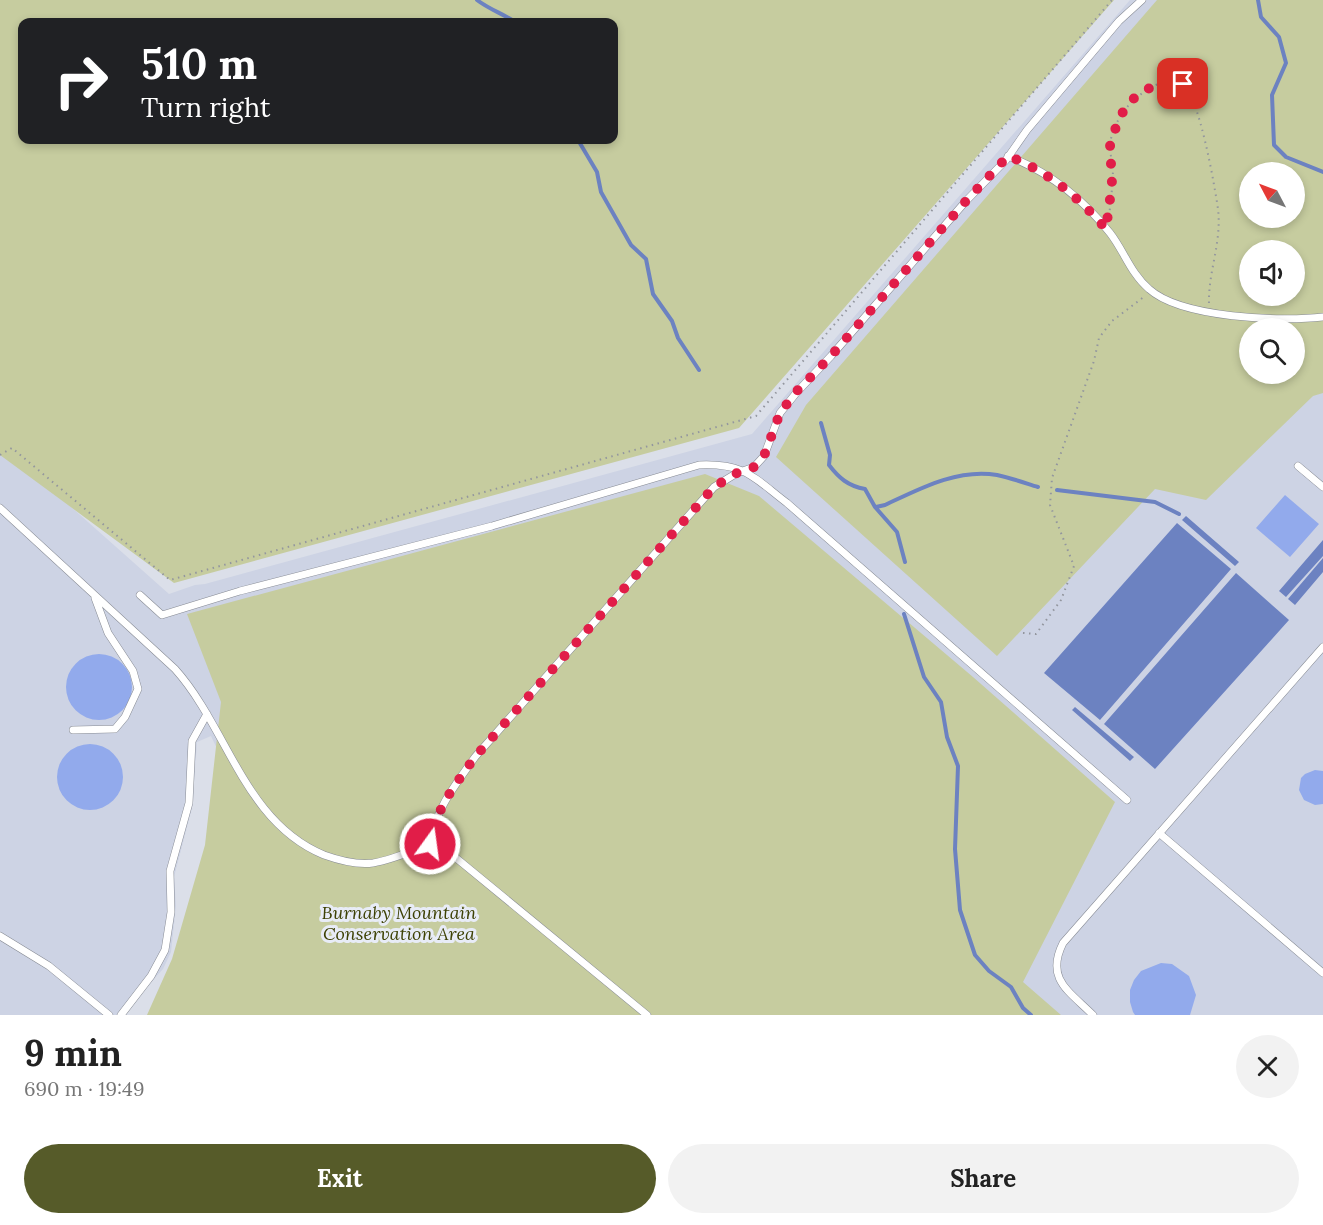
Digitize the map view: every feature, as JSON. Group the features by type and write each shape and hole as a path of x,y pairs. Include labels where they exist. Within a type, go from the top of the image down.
{"lane":[{"path":"430,844 434,822 448,795 475,757 714,487 737,473 746,471 764,456 780,413 796,392 831,356 1008,156 1119,21 1142,0"},
{"path":"1008,156 1032,165 1083,203 1106,229 1136,274 1156,295 1180,306 1210,313 1297,320 1323,317"},
{"path":"140,595 162,615 240,591 492,526 699,465 723,464 746,471 796,510 1127,800"},
{"path":"1298,466 1323,487"},
{"path":"0,508 175,669 192,688 228,753 278,825 303,844 334,858 373,863 430,844 450,853 647,1015"},
{"path":"73,730 115,729 125,717 138,689 133,671 108,633 94,596"},
{"path":"1093,1015 1065,987 1057,975 1056,956 1063,943 1323,647"},
{"path":"121,1015 151,976 165,950 171,912 171,871 189,803 192,741 207,714"},
{"path":"1160,833 1323,973"},
{"path":"0,936 49,966 109,1015"}],"path":[{"path":"0,455 12,448 170,580 756,416 1112,0"},
{"path":"1106,229 1113,168 1110,144 1120,116 1133,99 1151,87 1168,81 1183,84 1190,93 1203,132 1218,211 1219,243 1209,287 1210,313"},
{"path":"1023,633 1036,634 1061,600 1074,566 1050,505 1050,496 1052,478 1094,361 1099,338 1112,321 1128,307 1145,295 1156,295"}],"shaded area":[{"path":"1130,0 1323,0 1323,1015 642,1015 220,755 211,736 197,742 192,808 174,877 176,906 171,952 163,969 137,998 126,1015 0,1015 0,453 34,474 169,594 752,434"}],"green space":[{"path":"0,0 1114,0 739,428 174,583 0,455"},
{"path":"1157,0 1323,0 1323,393 1313,396 1206,500 1155,489 997,656 776,457 806,405"},
{"name":"Burnaby Mountain Conservation Area","path":"705,474 759,496 973,677 1115,802 1023,982 1061,1015 147,1015 172,959 205,845 221,702 187,614"}],"water":[{"path":"1186,516 1239,562 1235,566 1182,520"},
{"path":"1177,523 1231,569 1100,720 1044,673"},
{"path":"1323,540 1323,556 1286,597 1279,591"},
{"path":"1323,558 1323,572 1295,605 1288,599"},
{"path":"1236,573 1289,620 1155,769 1104,724"},
{"path":"1075,707 1134,757 1130,761 1072,710"}],"building":[{"path":"1285,495 1319,524 1290,557 1256,528"},
{"path":"99,654 111,657 122,664 129,675 132,687 129,699 122,710 111,717 99,720 87,717 76,710 69,699 66,687 69,675 76,664 87,657"},
{"path":"83,744 97,744 109,749 118,758 123,777 121,790 114,801 97,810 83,810 71,805 62,796 57,784 57,770 62,758 71,749"},
{"path":"1315,770 1323,771 1323,804 1315,805 1304,800 1299,790 1301,778"},
{"path":"1161,963 1172,964 1189,976 1196,995 1190,1015 1135,1015 1133,1012 1130,990 1134,980 1141,971"}],"waterway":[{"path":"477,0 508,18"},
{"path":"1258,0 1261,17 1279,37 1286,63 1272,95 1274,145 1286,157 1323,172"},
{"path":"580,144 597,172 601,192 631,245 646,259 653,294 672,321 678,338 699,370"},
{"path":"821,423 830,455 829,465 844,481 865,489 875,507 897,532 905,562"},
{"path":"876,507 939,481 968,474 997,475 1038,487"},
{"path":"1057,490 1155,502 1179,514"},
{"path":"904,614 924,677 941,702 947,737 958,766 955,849 960,910 975,955 989,971 1011,987 1023,1008 1031,1015"}],"route":[{"path":"430,844 434,822 448,795 475,757 714,487 737,473 754,467 764,456 780,413 796,392 831,356 1008,156 1032,165 1055,180 1083,203 1106,229 1113,168 1110,144 1120,116 1133,99 1151,87 1168,81 1183,84"}]}
